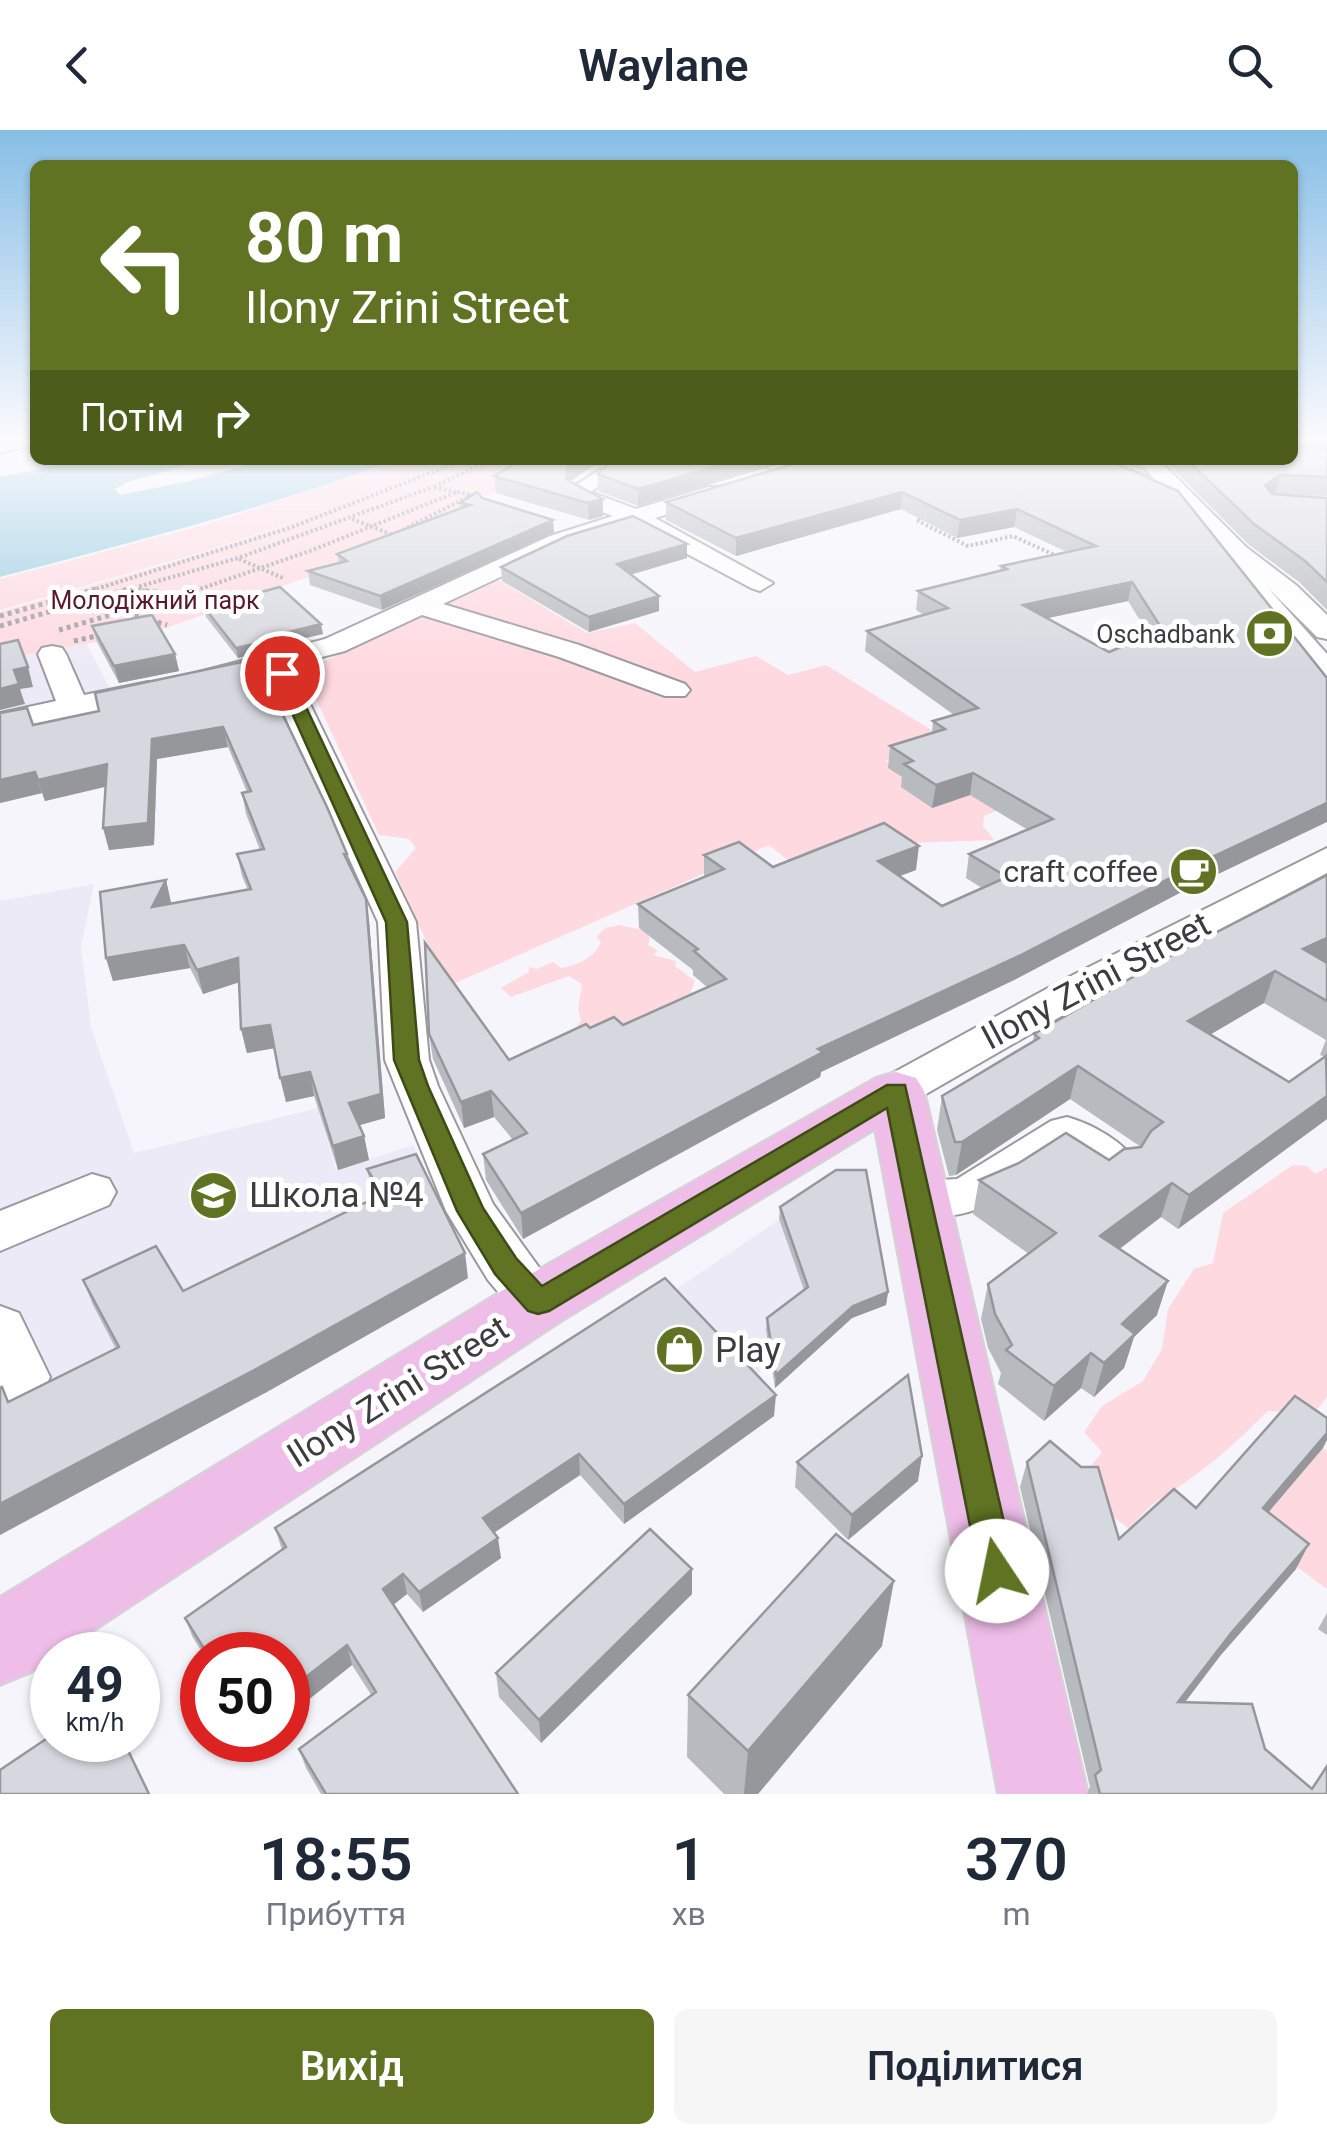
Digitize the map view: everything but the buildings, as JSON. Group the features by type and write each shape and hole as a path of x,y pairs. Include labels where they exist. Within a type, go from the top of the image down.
{"main road":[{"name":"Ilony Zrini Street","path":"0,1644 538,1302 896,1091"},
{"path":"896,1091 1043,1794"}],"street":[{"path":"536,516 586,531"},
{"path":"0,722 276,664 335,646 586,531 632,516 760,583"},
{"path":"1200,516 1237,552 1287,590 1327,631"},
{"path":"1237,552 1256,590 1327,672"},
{"path":"421,606 569,651 675,690"},
{"path":"59,639 73,706"},
{"path":"276,664 396,922 406,1060 416,1086 471,1211 506,1266 538,1302"},
{"name":"Ilony Zrini Street","path":"896,1091 1076,990 1327,859"},
{"path":"921,1199 966,1198 1066,1132 1114,1164"},
{"path":"0,1232 92,1192"},
{"path":"0,1328 22,1378 0,1388"}],"path":[{"path":"0,616 224,551 321,516"},
{"path":"0,626 238,558 356,516"},
{"path":"59,639 126,612 265,570 404,516"},
{"path":"350,518 392,535 431,516"},
{"path":"920,519 916,520 968,546 1012,536 1056,558 1073,554"},
{"path":"238,558 283,578"},
{"path":"131,590 188,595"},
{"path":"126,612 164,624 144,627"},
{"path":"45,615 59,639"},
{"path":"59,639 108,634"}],"shaded area":[{"path":"87,644 110,689 0,713 0,660"},
{"name":"Школа №4","path":"94,884 81,946 91,1027 134,1153 318,1108 336,1170 414,1145 420,1178 407,1312 0,1535 0,901"},
{"path":"835,1182 865,1182 886,1305 851,1318 790,1374 776,1361 702,1410 624,1324"}],"green space":[{"name":"Молодіжний парк","path":"234,516 314,516 0,610 0,579"},
{"name":"Молодіжний парк","path":"315,516 450,516 395,545 160,630 0,660 0,612 208,552"},
{"path":"499,580 587,633 635,623 695,672 756,656 788,675 826,665 946,739 885,761 976,793 1003,808 984,816 983,826 994,840 910,843 799,869 769,845 428,995 427,943 395,872 416,848 409,839 379,835 303,671"},
{"path":"619,925 643,930 650,937 648,945 658,951 653,955 676,961 675,966 695,981 691,991 697,998 747,1012 571,1033 581,1021 578,1008 582,984 569,976 511,997 501,988 529,972 529,967 537,969 553,962 561,968 585,960 601,942 596,937 605,928"},
{"path":"1293,1165 1306,1166 1316,1174 1327,1167 1327,1397 1314,1413 1268,1411 1210,1463 1152,1505 1130,1529 1109,1514 1086,1472 1102,1452 1084,1432 1102,1406 1143,1381 1162,1349 1168,1309 1194,1269 1213,1263 1223,1213"},
{"path":"1323,1448 1327,1451 1327,1589 1251,1533"}],"water":[{"path":"0,516 225,516 150,537 0,577"}],"place":[{"name":"Oschadbank","path":"1270,634"},
{"name":"craft coffee","path":"1193,871"},
{"name":"Школа №4","path":"214,1195"},
{"name":"Play","path":"680,1350"}],"route":[{"path":"282,673 396,922 402,958 406,1060 416,1086 471,1211 506,1266 538,1302 896,1091 997,1571"}]}
